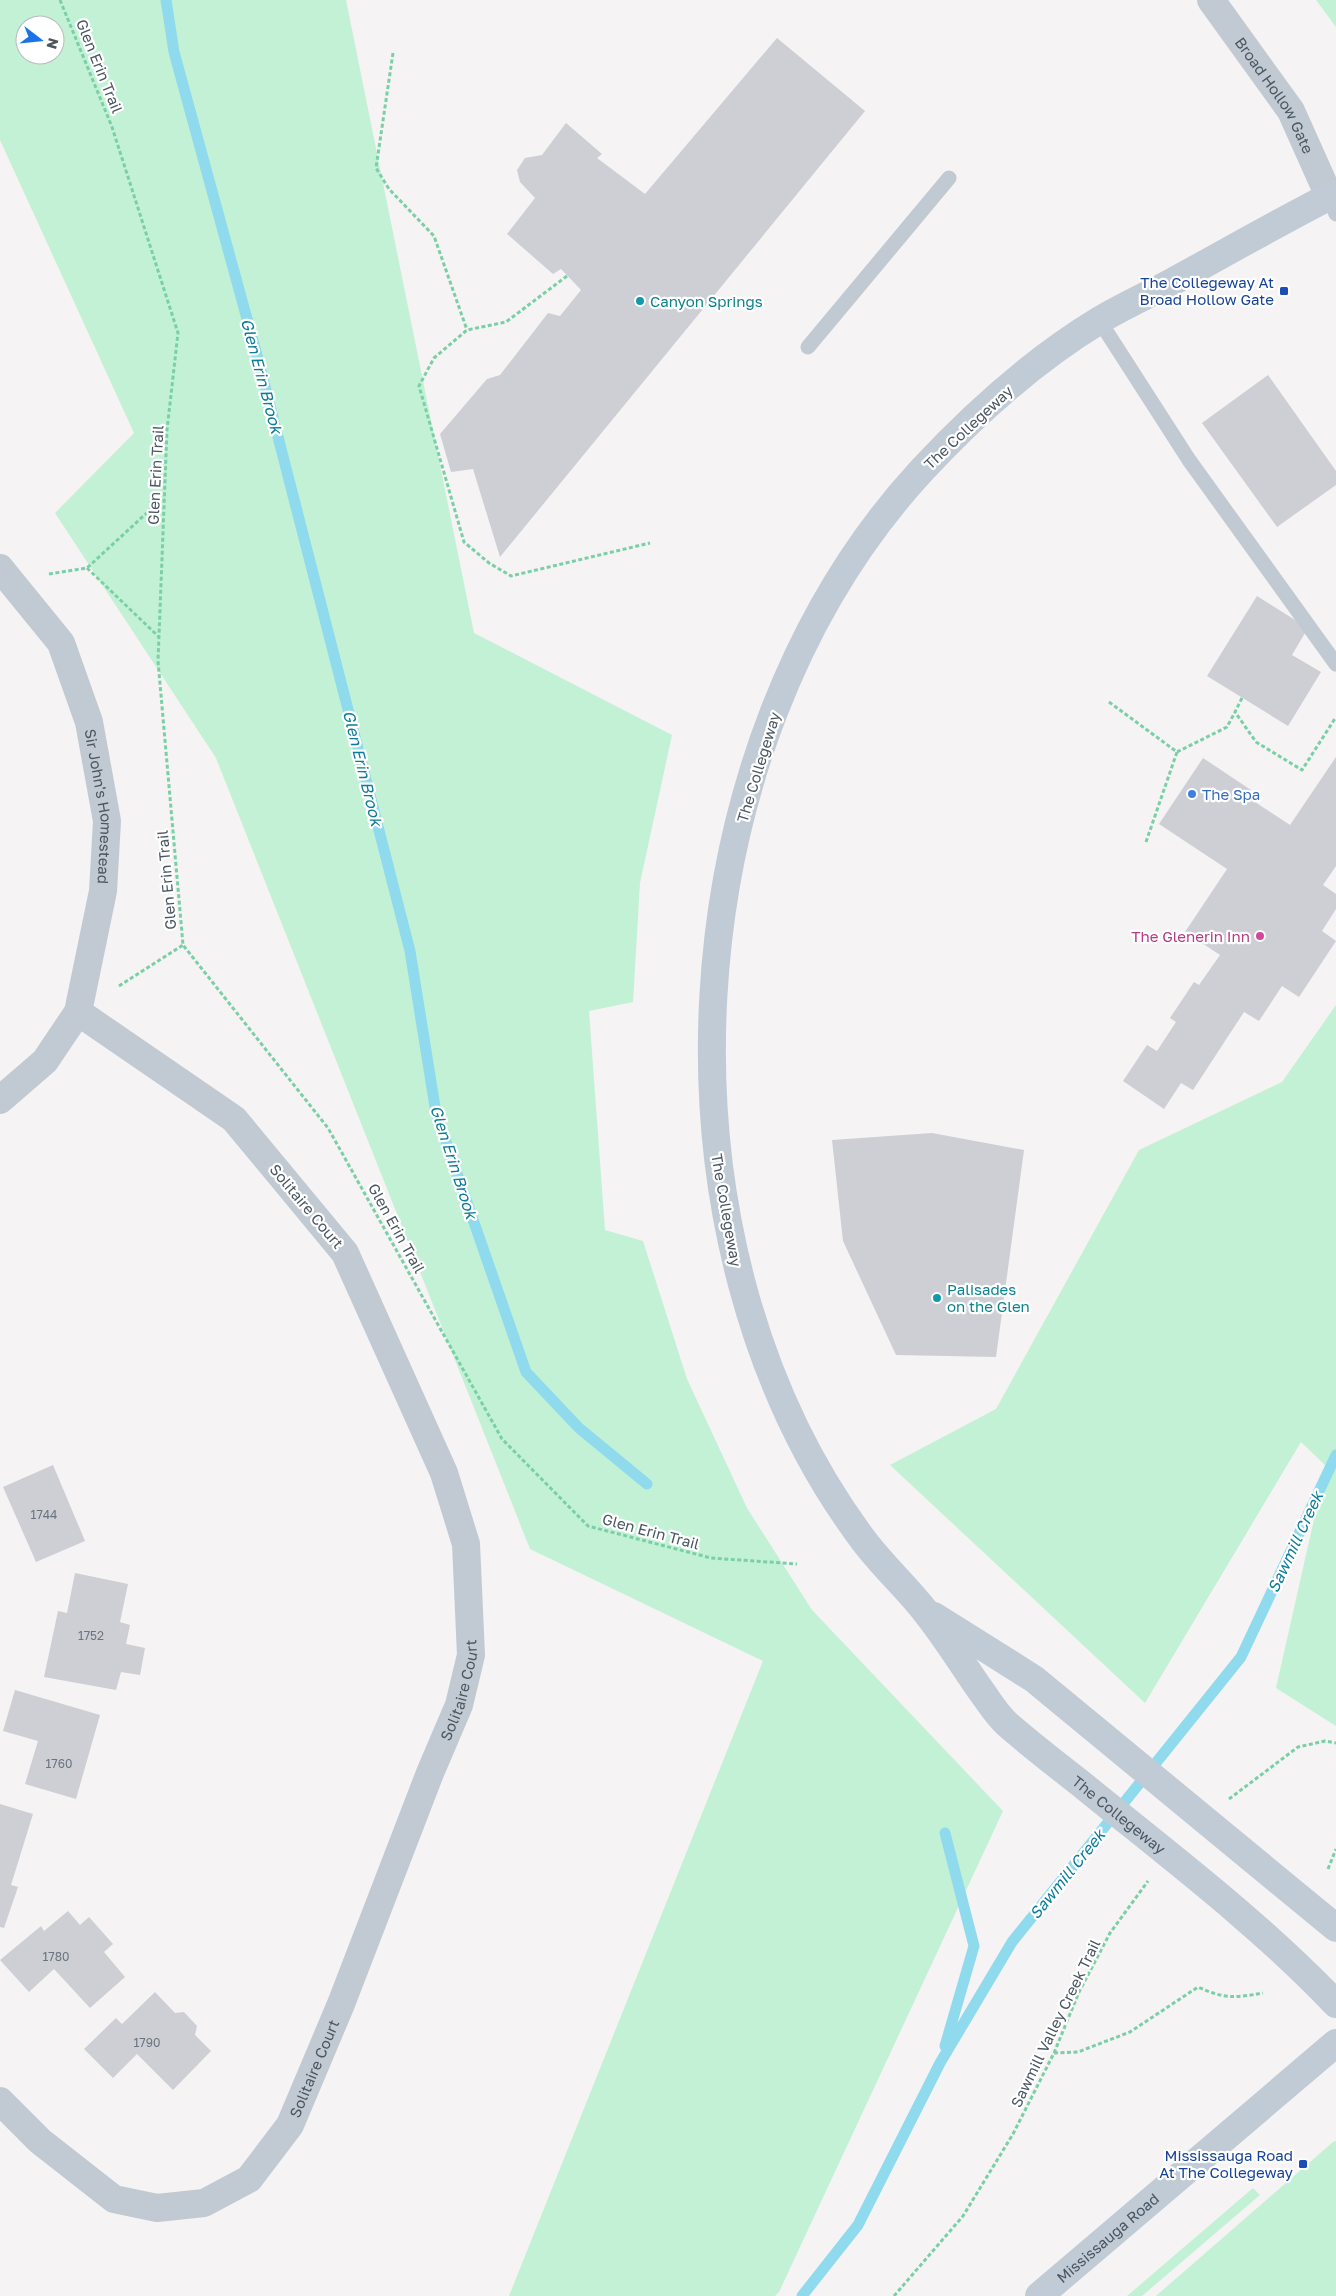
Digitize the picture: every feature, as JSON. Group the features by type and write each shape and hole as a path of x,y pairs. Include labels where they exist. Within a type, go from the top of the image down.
{"street":[{"name":"Broad Hollow Gate","path":"1210,0 1291,111 1334,201"},
{"name":"The Collegeway","path":"1334,201 1099,320 1039,363 977,414 914,480 877,525 835,586 788,675 747,792 723,900 712,995 713,1092 719,1175 740,1285 765,1363 795,1430 864,1542 925,1610 1002,1720 1213,1891 1297,1963 1336,2004"},
{"name":"Sir John's Homestead","path":"0,568 61,643 91,731 106,821 104,891 78,1012 46,1061 0,1100"},
{"name":"Solitaire Court","path":"0,2100 40,2141 114,2199 157,2208 204,2203 249,2179 290,2125 341,2004 430,1773 459,1705 470,1655 466,1544 444,1473 345,1253 234,1119 78,1012"},
{"name":"The Collegeway","path":"925,1610 1034,1679 1245,1851 1336,1928"},
{"name":"Mississauga Road","path":"1039,2296 1336,2043"}],"lane":[{"path":"808,347 949,178"},
{"path":"1099,320 1189,460 1336,664"}],"path":[{"name":"Glen Erin Trail","path":"60,0 112,127 178,333 167,430 158,661 184,945 328,1128 502,1439 588,1526 711,1558 797,1564"},
{"path":"393,53 376,168 389,189 434,236 467,330"},
{"path":"567,276 506,322 467,330 434,358 418,386 464,542 489,563 511,576 650,543"},
{"path":"159,637 87,568 164,496"},
{"path":"1146,842 1177,752 1227,727 1242,698"},
{"path":"1109,702 1177,752"},
{"path":"1236,712 1256,742 1302,770 1336,717"},
{"path":"78,1012 184,945"},
{"path":"1221,1805 1298,1746 1325,1741 1336,1743"},
{"path":"1328,1869 1336,1849"},
{"name":"Sawmill Valley Creek Trail","path":"894,2296 963,2216 1013,2134 1054,2053 1079,1992 1110,1933 1152,1876"},
{"path":"1054,2053 1078,2052 1130,2032 1198,1988 1219,1997 1236,1998 1263,1993"}],"green space":[{"path":"0,0 346,0 474,633 672,735 640,883 633,1002 589,1011 605,1230 643,1241 687,1379 747,1508 812,1610 1003,1811 779,2292 775,2296 509,2296 763,1661 530,1549 216,758 55,513 134,433 0,140"},
{"path":"1316,0 1336,0 1336,27"},
{"path":"1336,1005 1336,1726 1276,1688 1326,1466 1301,1442 1145,1703 890,1465 996,1409 1139,1150 1282,1082"},
{"path":"1336,2141 1336,2296 1156,2296 1333,2142"},
{"path":"1253,2188 1260,2195 1142,2296 1127,2296"}],"building":[{"name":"Canyon Springs","path":"777,38 865,111 500,557 473,469 451,472 440,434 487,379 500,375 548,313 560,316 581,290 561,269 553,274 507,234 535,198 520,182 517,170 525,158 542,155 566,123 602,154 597,158 645,194"},
{"path":"1268,375 1336,471 1336,485 1277,527 1202,423"},
{"path":"1257,596 1308,628 1292,655 1321,672 1288,726 1207,676"},
{"name":"The Glenerin Inn","path":"1336,757 1336,866 1323,885 1336,894 1336,909 1322,931 1336,941 1299,997 1282,986 1259,1021 1244,1012 1193,1090 1181,1083 1164,1109 1123,1081 1147,1045 1157,1051 1176,1022 1170,1018 1194,982 1199,985 1220,955 1185,932 1227,869 1159,824 1203,758 1251,790 1246,796 1290,825"},
{"name":"Palisades on the Glen","path":"932,1133 1024,1150 996,1357 896,1355 843,1241 832,1140"},
{"path":"53,1465 85,1541 36,1562 3,1487"},
{"path":"75,1573 128,1584 120,1622 130,1625 126,1644 145,1648 140,1675 121,1672 116,1690 44,1677 58,1611 67,1613"},
{"path":"15,1690 100,1715 76,1799 25,1784 38,1741 3,1731"},
{"path":"0,1804 33,1814 11,1885 18,1887 4,1928 0,1927"},
{"path":"68,1911 80,1925 89,1917 113,1944 104,1952 125,1977 90,2008 54,1969 29,1992 0,1960 41,1926 44,1931"},
{"path":"155,1992 175,2013 184,2012 197,2026 195,2035 211,2051 173,2090 137,2054 113,2078 84,2049 116,2018 122,2024"}],"waterway":[{"name":"Glen Erin Brook","path":"166,0 174,52 258,359 410,951 436,1113 526,1372 579,1428 647,1484"},
{"name":"Sawmill Creek","path":"802,2296 858,2225 940,2063 1012,1942 1241,1657 1336,1455"},
{"name":"Glen Erin Brook","path":"945,1833 974,1946 945,2046"}],"place":[{"name":"The Collegeway At Broad Hollow Gate","path":"1284,291"},
{"name":"Canyon Springs","path":"640,301"},
{"name":"The Spa","path":"1192,794"},
{"name":"The Glenerin Inn","path":"1260,936"},
{"name":"Palisades on the Glen","path":"937,1298"},
{"name":"Mississauga Road At The Collegeway","path":"1303,2164"}]}
